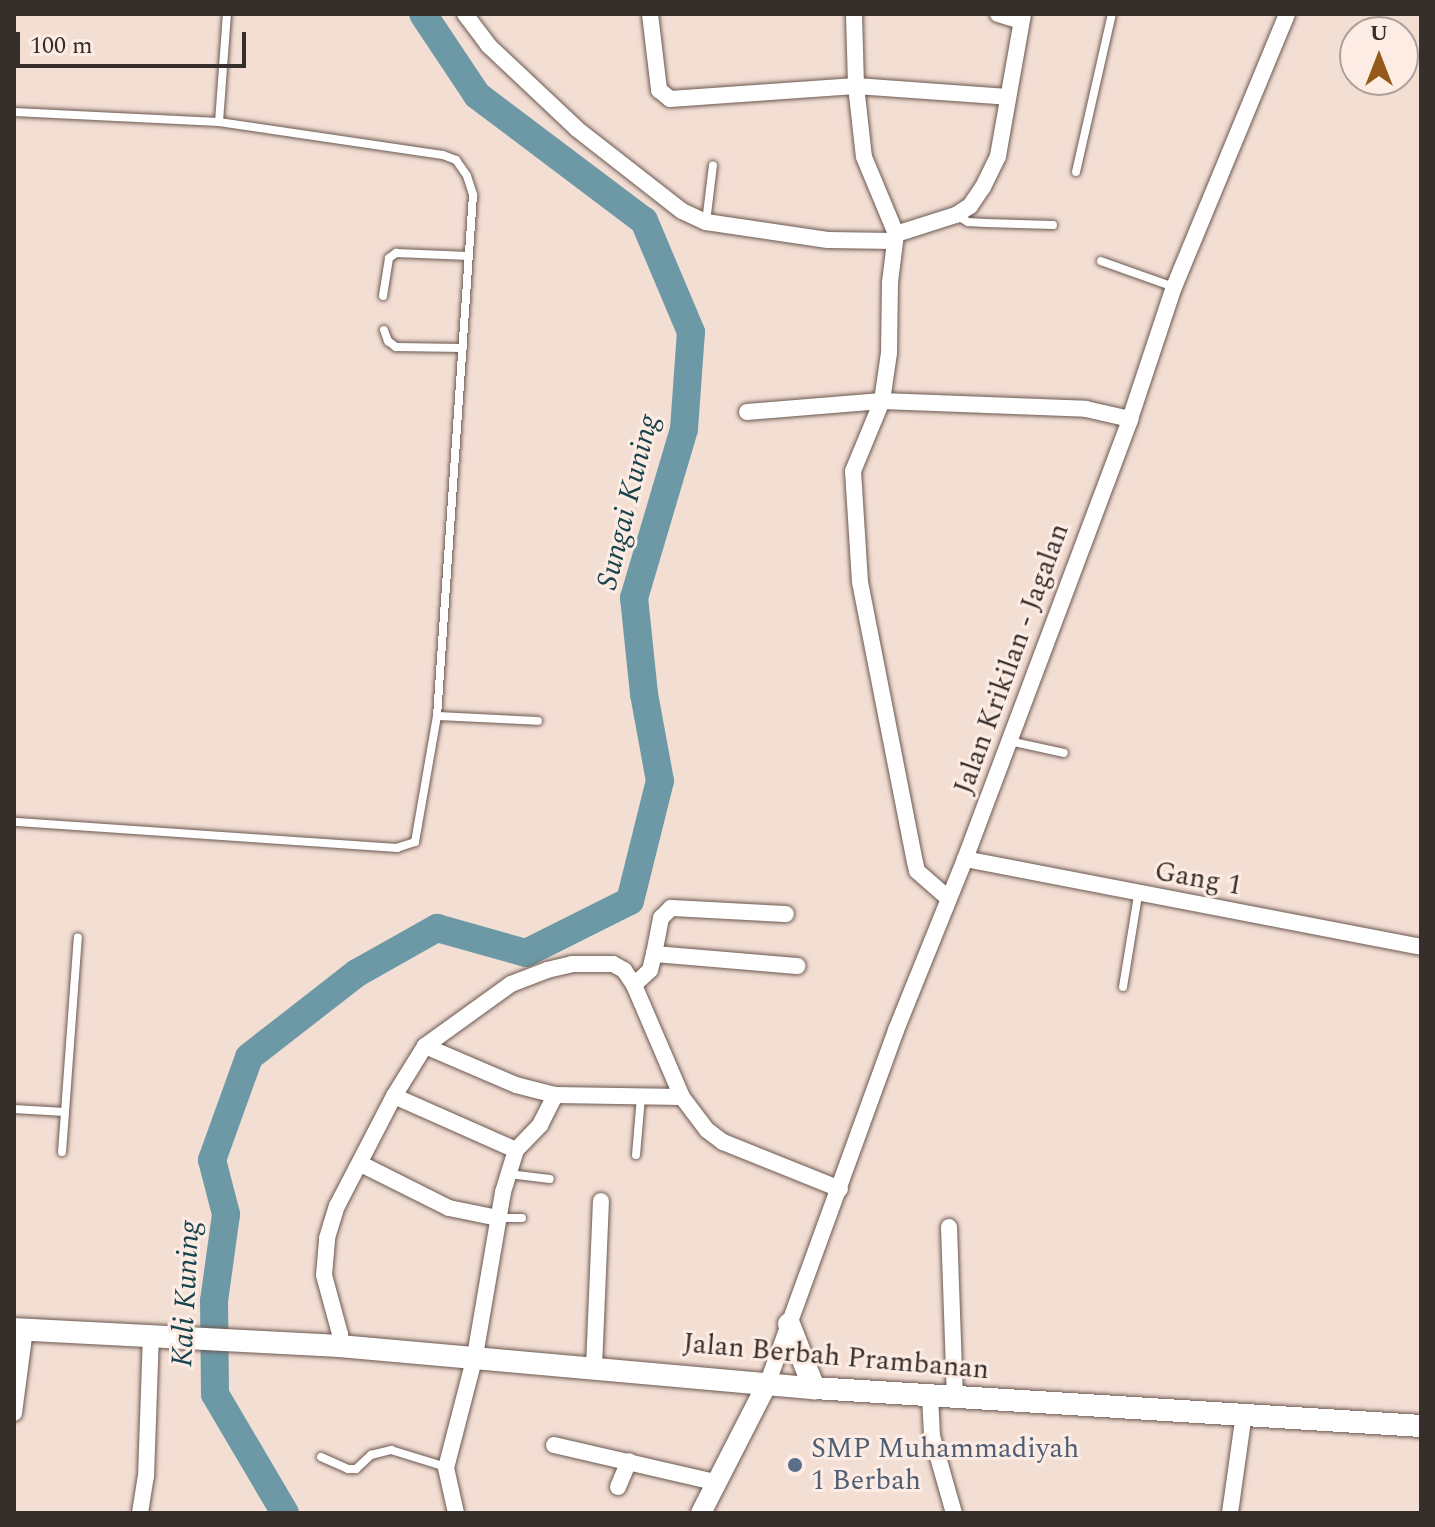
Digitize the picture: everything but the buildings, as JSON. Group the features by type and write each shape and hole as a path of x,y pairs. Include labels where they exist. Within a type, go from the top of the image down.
{"main road":[{"path":"789,1324 814,1388"},
{"name":"Jalan Berbah Prambanan","path":"20,1329 339,1346 814,1388 1421,1426"}],"street":[{"path":"466,14 488,45 577,129 682,211 706,222 828,240 895,238 956,215 974,201 998,156 1022,17 998,14"},
{"path":"650,14 659,90 670,99 856,86 1008,97"},
{"path":"854,14 856,86 864,157 895,238 889,353 882,401 853,471 860,582 915,862 924,878 948,898"},
{"name":"Jalan Krikilan - Jagalan","path":"768,1382 896,1030 965,859 1130,419 1174,287 1287,14"},
{"path":"747,412 882,401 1086,409 1130,419"},
{"name":"Gang 1","path":"965,859 1138,895 1421,947"},
{"path":"634,985 650,970 661,918 671,908 786,914"},
{"path":"654,954 797,966"},
{"path":"339,1346 340,1334 326,1293 324,1258 337,1206 394,1096 425,1046 511,984 547,970 572,964 613,964 624,970 634,985 682,1097 707,1130 723,1142 840,1189"},
{"path":"425,1046 516,1085 555,1095 682,1097"},
{"path":"456,1513 446,1468 475,1356 508,1174 516,1150 540,1125 555,1095"},
{"path":"394,1096 516,1150"},
{"path":"361,1164 449,1208 498,1218"},
{"path":"594,1367 601,1201"},
{"path":"949,1227 955,1397"},
{"path":"14,1413 20,1329"},
{"path":"140,1513 146,1477 151,1335"},
{"path":"701,1513 714,1482 768,1382"},
{"path":"930,1396 932,1436 954,1513"},
{"path":"1230,1513 1244,1414"},
{"path":"554,1445 714,1482"},
{"path":"618,1487 629,1461"}],"lane":[{"path":"219,122 227,14"},
{"path":"1076,172 1112,14"},
{"path":"14,112 219,122 443,155 456,160 467,176 473,195 437,716 418,836 403,847 14,822"},
{"path":"706,222 713,165"},
{"path":"956,215 968,222 1053,225"},
{"path":"383,296 389,258 396,253 469,256"},
{"path":"1101,261 1174,287"},
{"path":"384,330 388,341 396,347 463,348"},
{"path":"437,716 538,721"},
{"path":"1009,741 1064,753"},
{"path":"1123,987 1138,895"},
{"path":"62,1152 78,937"},
{"path":"636,1155 641,1096"},
{"path":"14,1109 65,1112"},
{"path":"508,1174 550,1179"},
{"path":"498,1218 522,1218"},
{"path":"321,1457 356,1469 371,1455 391,1450 446,1468"}],"waterway":[{"name":"Sungai Kuning","path":"285,1513 215,1394 214,1301 226,1214 212,1160 249,1057 357,973 437,928 526,953 630,901 660,781 644,694 634,598 684,429 691,332 644,221 477,95 423,14"}],"place":[{"name":"SMP Muhammadiyah 1 Berbah","path":"795,1465"}],"water label":[{"name":"Kali Kuning","path":"186,1294"}]}
